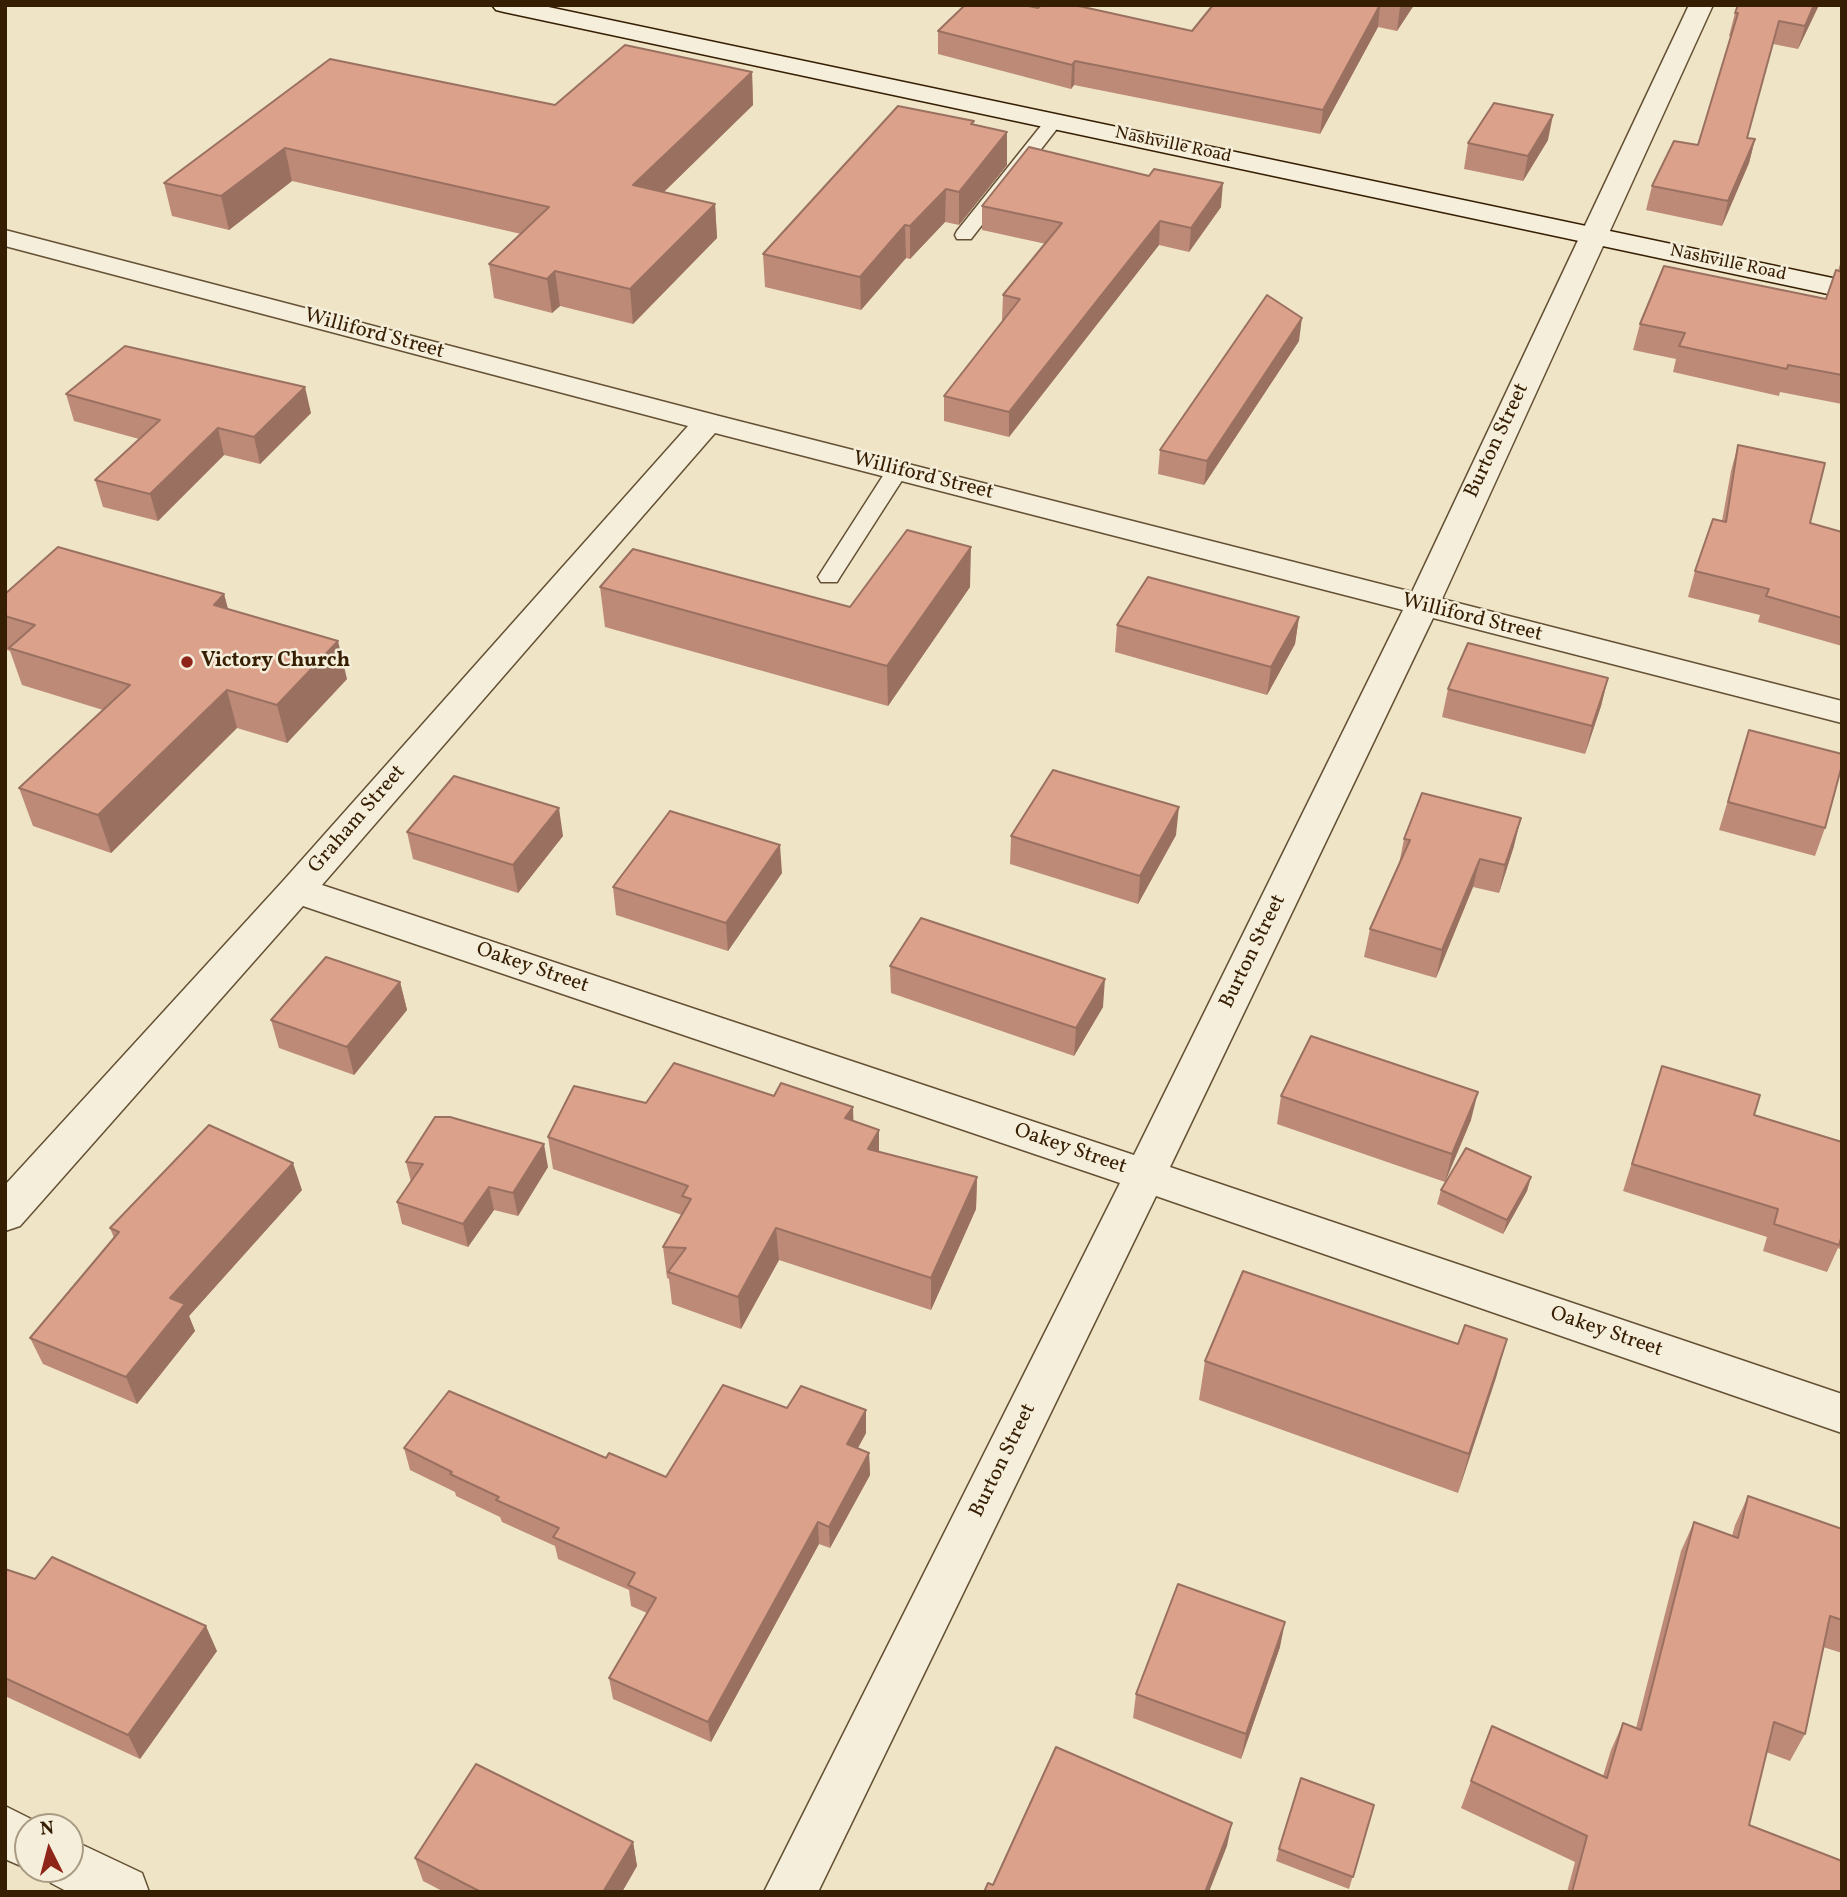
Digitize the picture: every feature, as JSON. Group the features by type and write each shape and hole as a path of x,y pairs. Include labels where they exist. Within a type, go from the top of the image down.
{"street":[{"name":"Nashville Road","path":"504,5 1842,289"},
{"name":"Burton Street","path":"790,1892 1146,1175 1422,606 1701,5"},
{"name":"Williford Street","path":"5,238 897,471 1842,712"},
{"name":"Graham Street","path":"5,1214 296,890 708,422"},
{"name":"Oakey Street","path":"296,890 1146,1175 1842,1414"},
{"path":"84,1871 123,1892"}],"lane":[{"path":"964,235 1054,121"},
{"path":"829,577 897,471"}],"building":[{"path":"965,5 1024,5 1038,8 1041,5 1074,5 1192,31 1213,5 1380,5 1323,110 1075,61 1072,65 938,31"},
{"path":"1738,5 1814,5 1805,26 1779,21 1747,138 1755,139 1728,201 1652,186 1674,141 1698,145 1738,13 1735,13"},
{"path":"625,45 752,72 633,185 715,204 630,289 555,271 547,279 489,264 549,207 285,148 221,196 164,183 330,59 555,105"},
{"path":"1494,103 1553,115 1528,156 1468,143"},
{"path":"898,106 974,121 971,124 1007,132 959,192 946,189 910,226 905,225 860,277 763,254"},
{"path":"1029,147 1149,176 1154,169 1223,183 1191,228 1160,221 1009,412 944,396 1020,299 1003,295 1062,223 982,206"},
{"path":"1664,266 1826,299 1836,270 1842,272 1842,375 1788,365 1787,369 1679,346 1685,333 1640,324"},
{"path":"1267,295 1302,318 1207,461 1160,450"},
{"path":"125,346 305,387 254,437 218,428 150,494 95,480 160,420 66,394"},
{"path":"1738,445 1825,463 1810,523 1842,532 1842,618 1766,596 1769,589 1695,571 1713,519 1726,522"},
{"path":"907,530 971,547 887,666 600,587 633,549 850,607"},
{"path":"58,547 224,594 214,605 338,641 277,705 227,690 98,815 19,788 130,685 9,648 35,625 5,616 5,594"},
{"path":"1148,577 1299,617 1271,667 1117,625"},
{"path":"1468,643 1608,678 1592,726 1448,689"},
{"path":"1749,730 1842,754 1842,765 1825,828 1728,802"},
{"path":"1053,770 1179,807 1140,876 1011,836"},
{"path":"454,776 559,808 513,865 407,832"},
{"path":"1422,793 1521,818 1505,865 1480,859 1442,950 1370,929 1410,840 1404,839"},
{"path":"670,811 780,845 726,923 613,887"},
{"path":"921,918 1105,979 1076,1028 890,966"},
{"path":"326,957 400,982 347,1047 271,1020"},
{"path":"1311,1036 1478,1092 1452,1154 1281,1096"},
{"path":"674,1063 774,1096 781,1083 853,1107 845,1118 879,1130 868,1149 977,1177 931,1278 776,1228 738,1297 668,1272 686,1248 663,1247 691,1199 682,1196 688,1186 548,1137 574,1086 646,1103"},
{"path":"1662,1066 1760,1095 1754,1115 1842,1142 1842,1235 1839,1245 1774,1224 1778,1209 1632,1164"},
{"path":"435,1117 450,1117 544,1144 513,1193 489,1187 463,1224 397,1202 423,1164 406,1162"},
{"path":"209,1125 293,1163 170,1298 185,1304 126,1377 30,1338 119,1232 110,1228"},
{"path":"1466,1148 1531,1177 1507,1220 1441,1190"},
{"path":"1243,1271 1458,1344 1465,1325 1507,1339 1469,1454 1205,1361"},
{"path":"723,1385 787,1408 801,1386 866,1410 847,1444 869,1453 829,1527 818,1522 708,1722 609,1678 656,1598 628,1585 635,1573 553,1537 559,1528 496,1500 499,1497 404,1448 449,1391 606,1458 609,1453 666,1477"},
{"path":"1748,1496 1842,1529 1842,1620 1830,1616 1805,1734 1774,1722 1749,1825 1842,1861 1842,1892 1572,1892 1587,1836 1471,1781 1492,1726 1607,1778 1623,1723 1641,1730 1694,1522 1738,1538"},
{"path":"52,1557 206,1626 128,1735 5,1678 5,1569 35,1579"},
{"path":"1178,1584 1285,1622 1246,1734 1136,1694"},
{"path":"1056,1747 1232,1823 1205,1892 984,1892 988,1883 993,1885"},
{"path":"476,1764 633,1842 603,1892 481,1892 415,1858"},
{"path":"1301,1778 1374,1805 1353,1877 1279,1849"}],"place":[{"name":"Victory Church","path":"187,662"}]}
